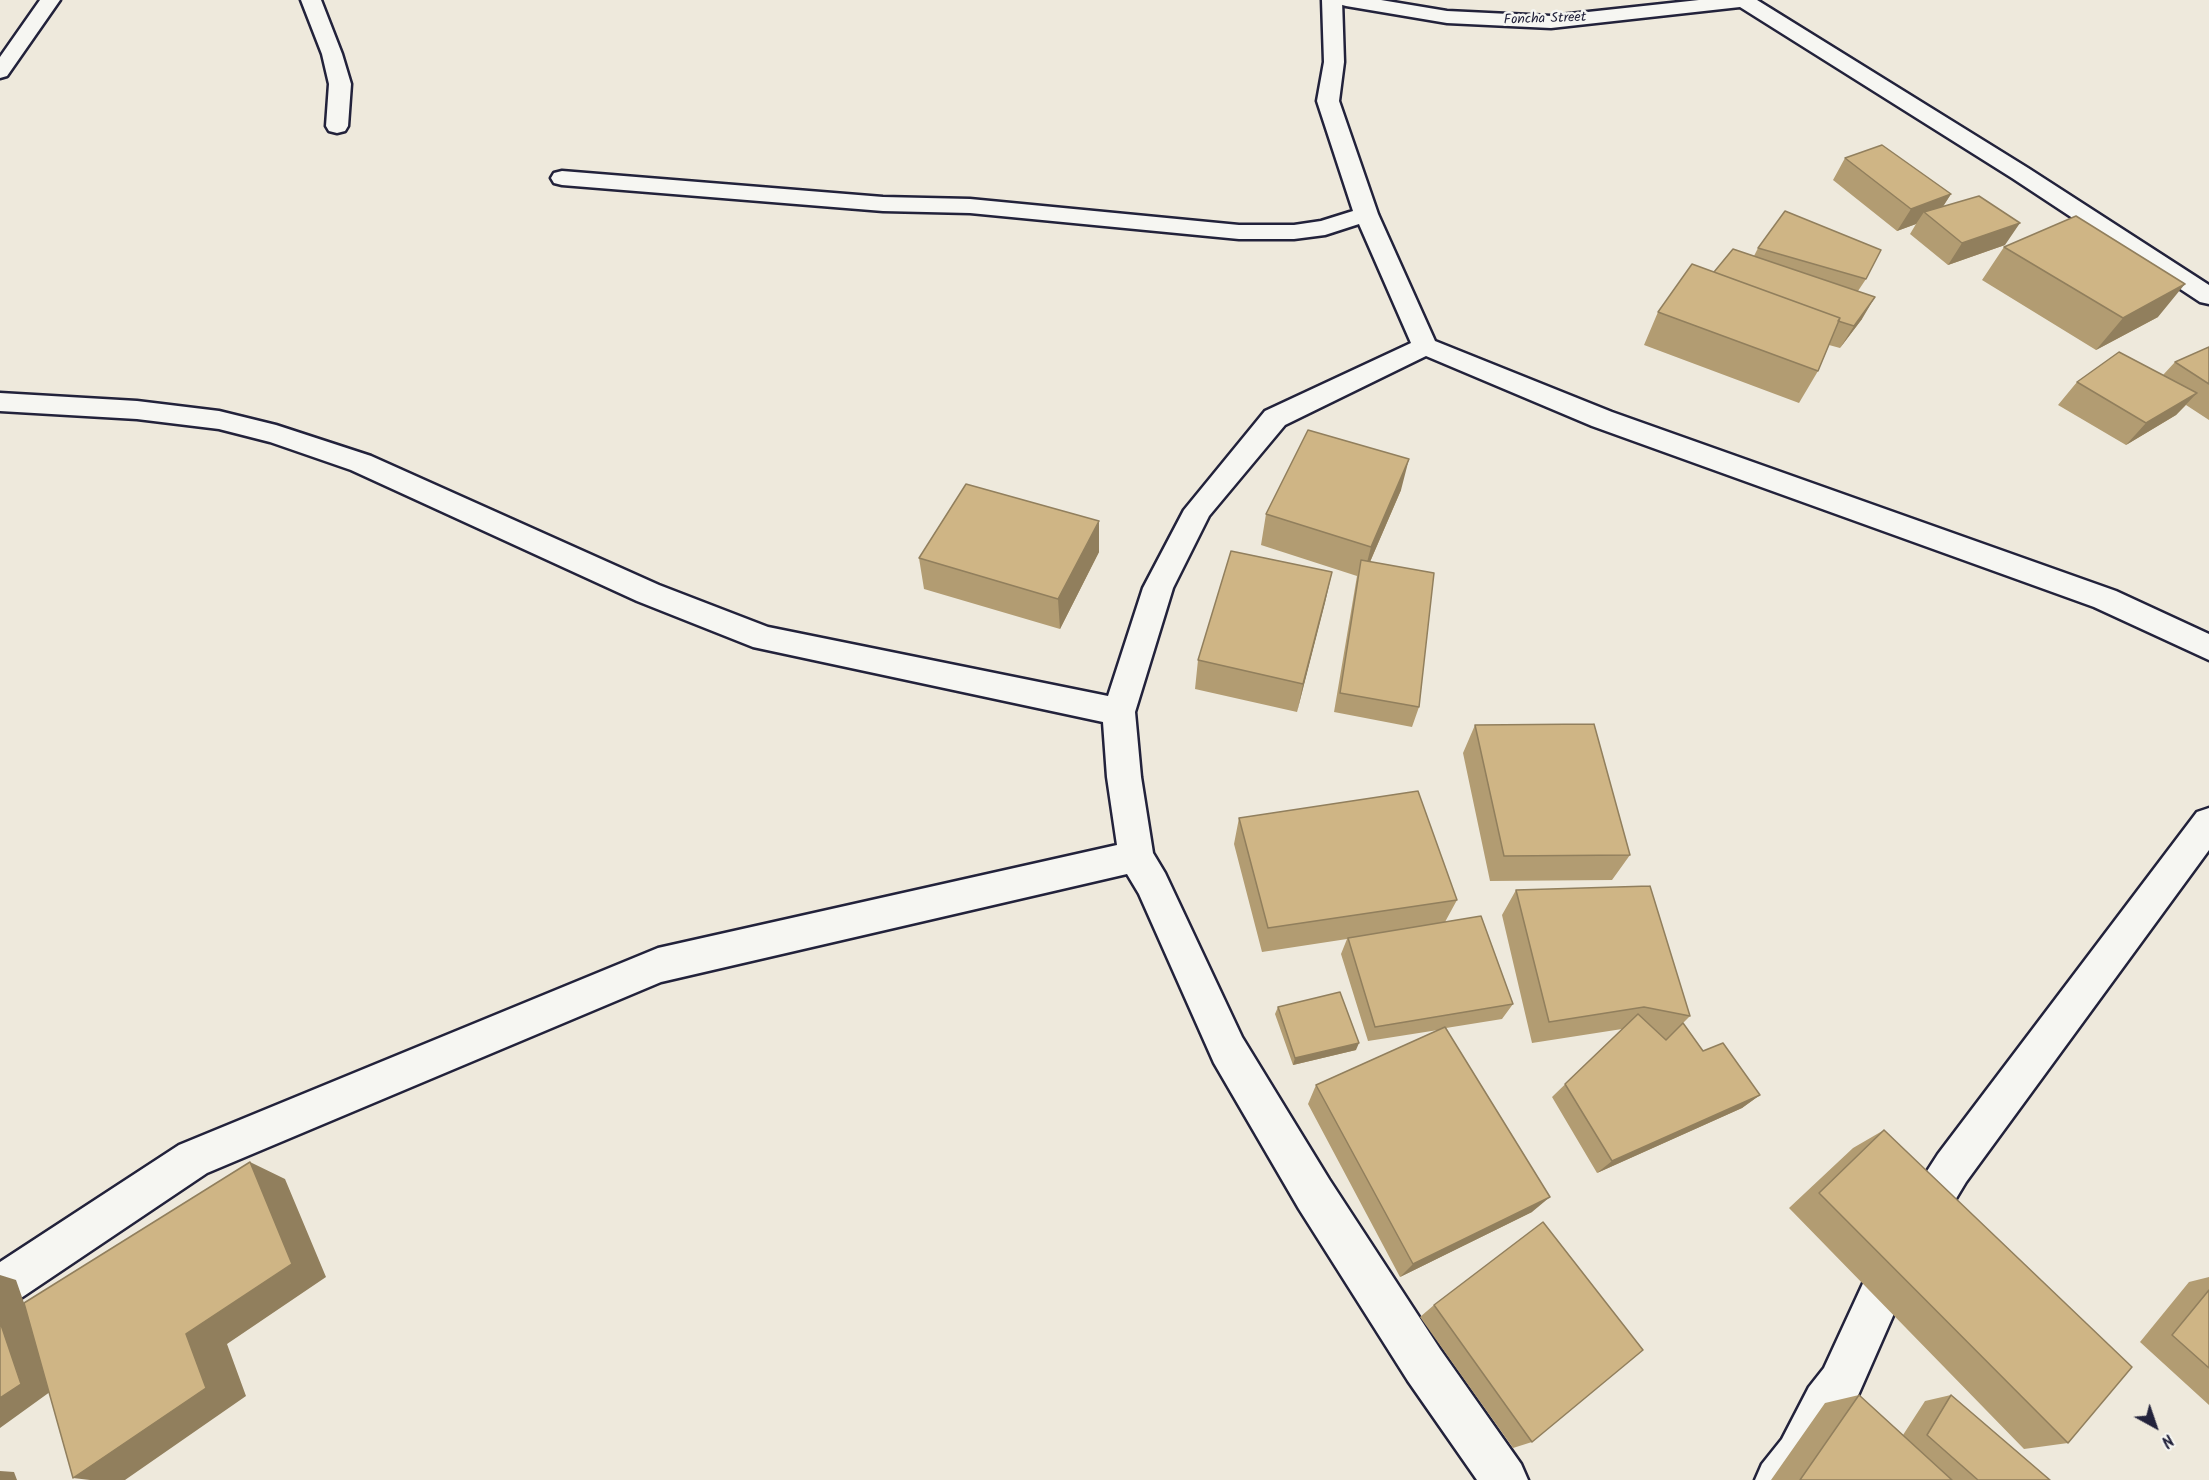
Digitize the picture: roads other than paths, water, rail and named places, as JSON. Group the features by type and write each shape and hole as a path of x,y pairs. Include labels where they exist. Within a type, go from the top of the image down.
{"street":[{"path":"0,72 50,0"},
{"path":"311,0 332,54 340,84 337,126"},
{"path":"1332,0 1334,62 1328,101 1366,214 1425,346 1602,419 2105,599 2209,648"},
{"name":"Foncha Street","path":"1346,0 1447,17 1551,22 1744,0"},
{"path":"1744,0 2020,173 2209,296"},
{"path":"562,178 883,204 970,206 1239,232 1293,232 1325,228 1366,214"},
{"path":"1425,346 1275,418 1267,427 1198,510 1158,588 1119,712 1124,777 1136,856 1152,884 1228,1050 1314,1194 1424,1365 1505,1480"},
{"path":"0,402 137,410 219,420 276,434 361,463 648,593 764,638 1119,712"},
{"path":"1778,1480 1798,1455 1825,1403 1840,1384 1899,1253 1952,1168 2209,823"},
{"path":"0,1287 193,1159 658,965 1136,856"}]}
